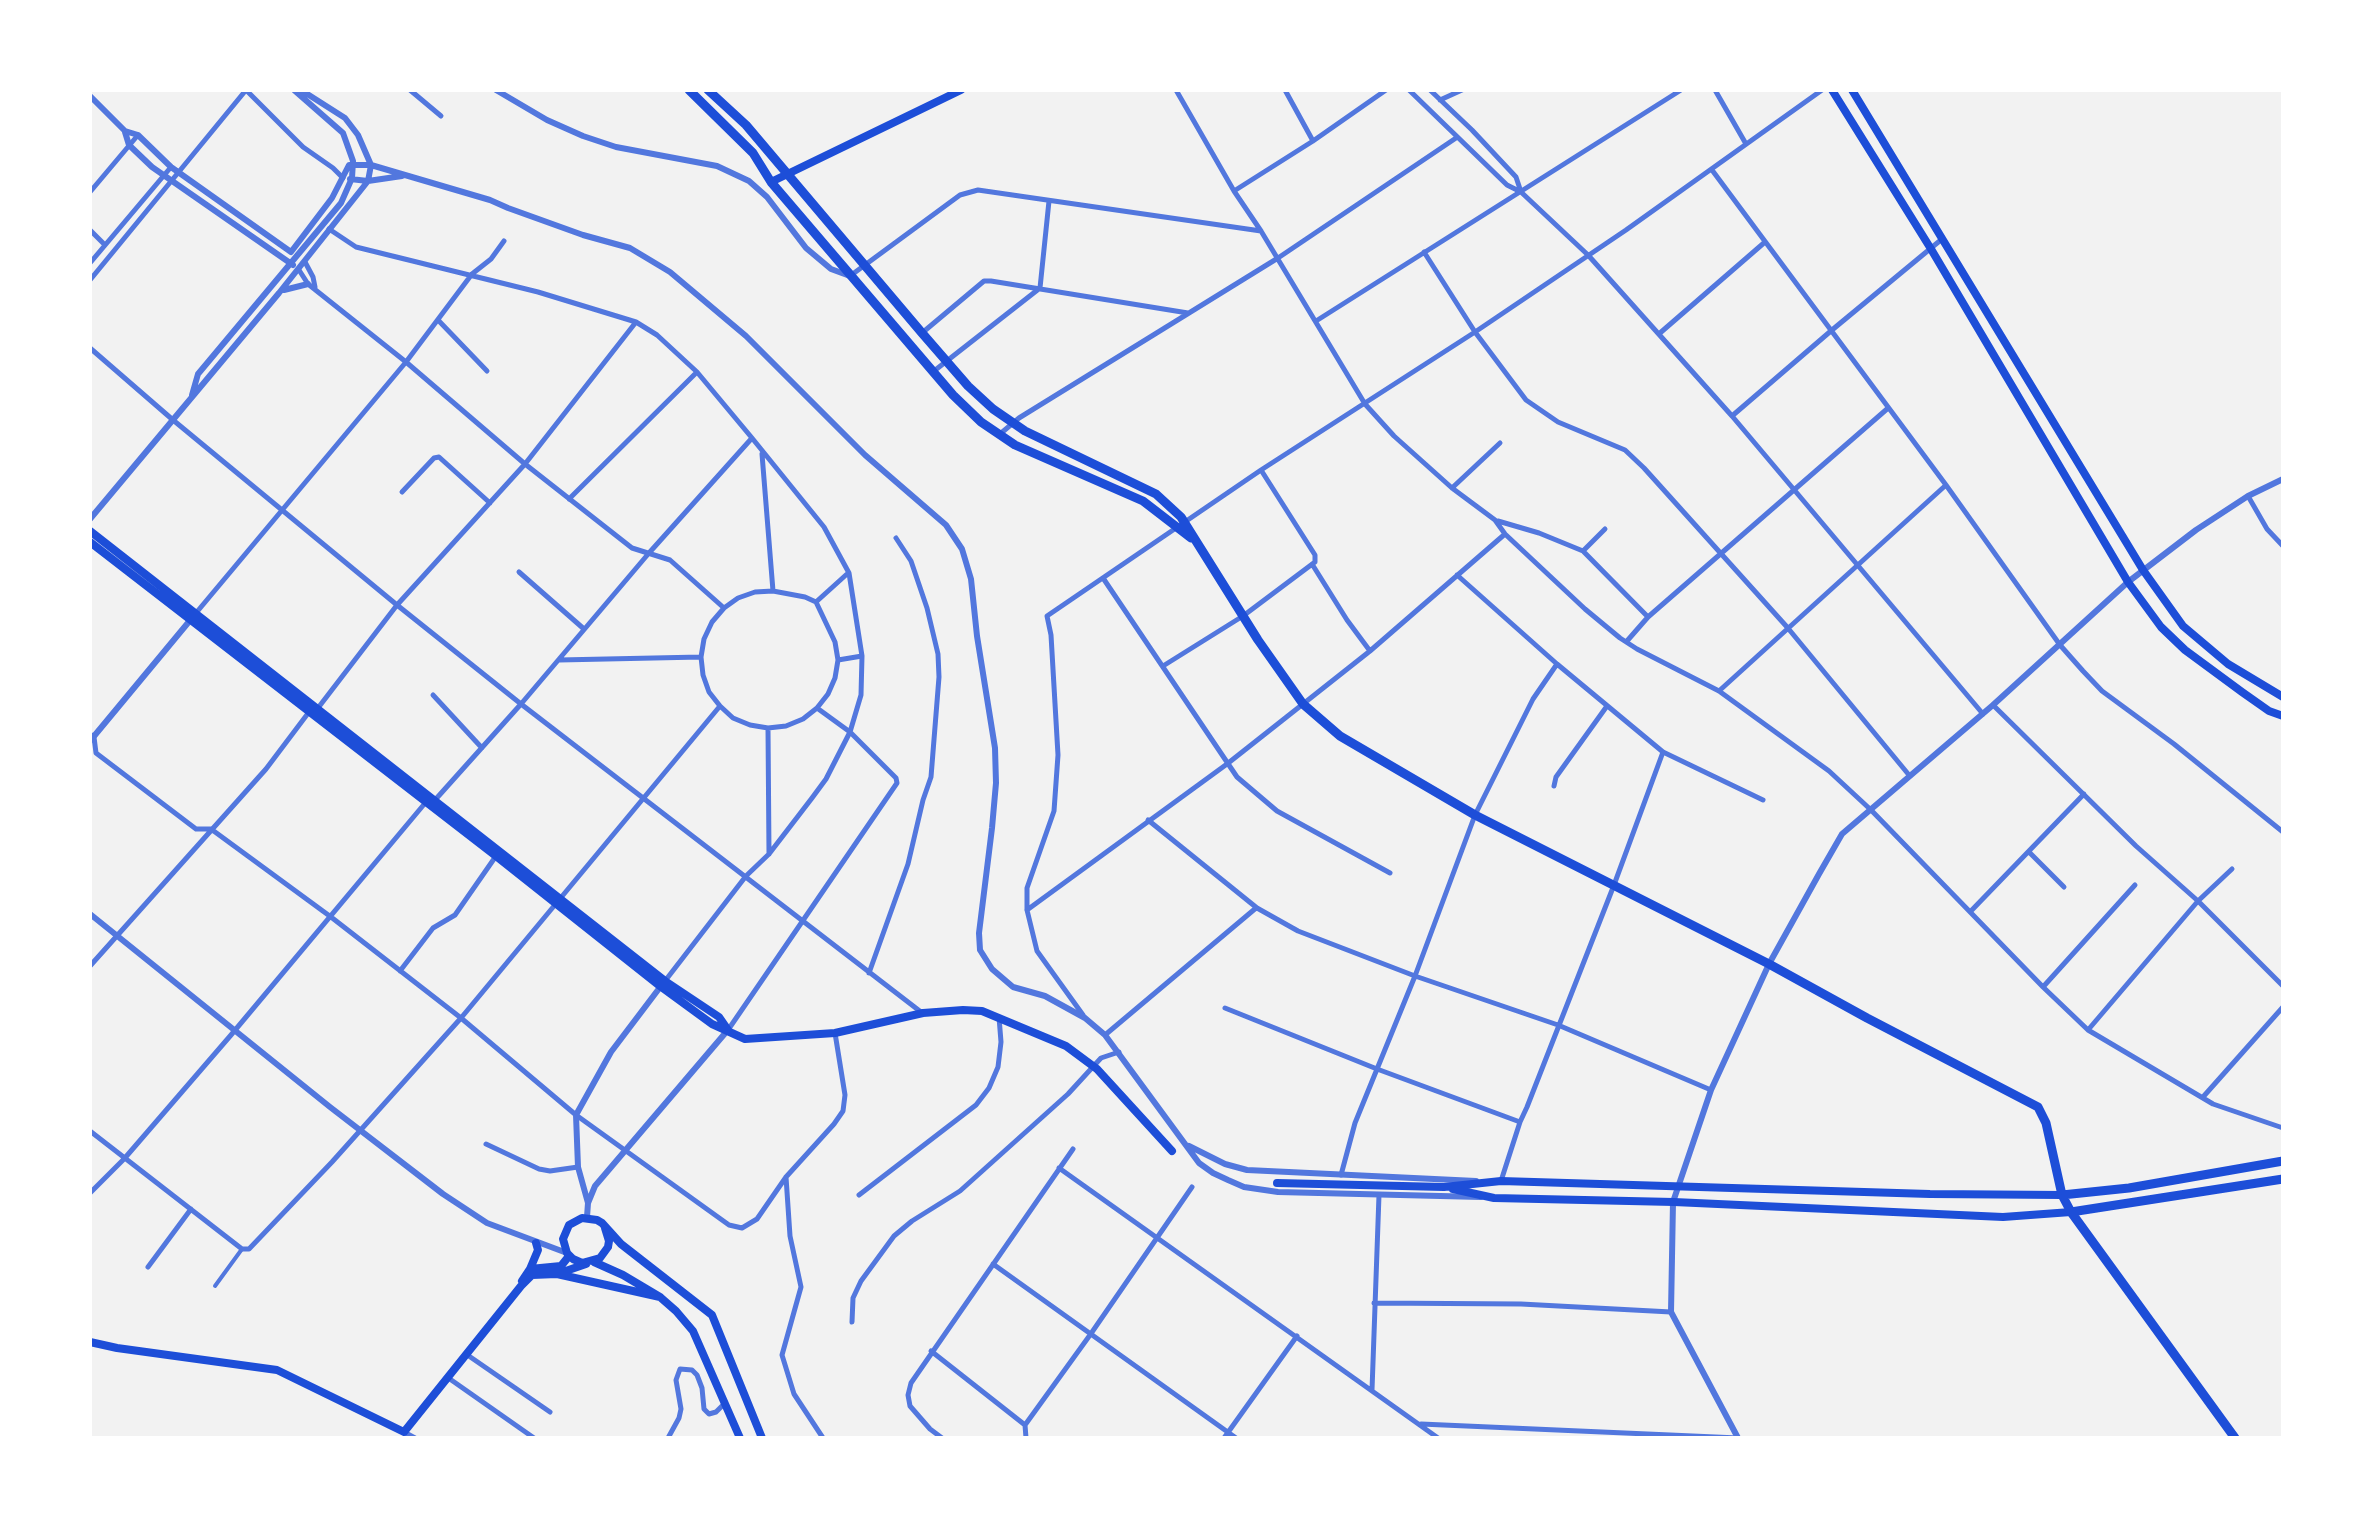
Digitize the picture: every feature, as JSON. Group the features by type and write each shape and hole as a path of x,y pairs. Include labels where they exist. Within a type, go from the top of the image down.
{"main road":[{"path":"689,90 754,153 771,182 952,395 998,436 1144,500 1182,525"},
{"path":"708,90 746,125 968,386 1012,423 1156,494 1194,540 1303,704 1340,736 1474,815 1769,964 2038,1107 2046,1123 2062,1195 2071,1212 2235,1438"},
{"path":"771,182 961,90"},
{"path":"1832,90 2128,582 2185,650 2283,716"},
{"path":"1852,90 2142,570 2183,626 2228,664 2283,697"},
{"path":"90,531 308,712 431,801 662,984 719,1017 728,1030 745,1039 835,1033 923,1014 982,1011 1066,1046 1097,1070 1172,1151"},
{"path":"90,542 318,708 496,856 559,901"},
{"path":"1277,1183 1444,1187 1496,1181 2062,1195 2130,1188 2283,1161"},
{"path":"1444,1187 1494,1198 2003,1217 2071,1212 2283,1179"},
{"path":"740,1438 693,1331 676,1312 623,1274 578,1261 568,1254 564,1244 566,1229 577,1219 597,1220 712,1316 762,1438"},
{"path":"90,1342 277,1370 404,1432 521,1286 532,1275 557,1274 600,1258 608,1248 605,1228"},
{"path":"521,1286 538,1250 536,1242"},
{"path":"530,1269 561,1266 568,1254"},
{"path":"557,1274 660,1297"}],"street":[{"path":"90,280 246,90 304,147 344,179 368,181 409,176"},
{"path":"190,399 198,374 341,202 352,178 351,149 343,133 298,90"},
{"path":"90,519 368,181 371,164 358,134 345,118 298,90"},
{"path":"410,90 441,116"},
{"path":"496,90 583,136 616,147 716,166 749,181 806,248 831,269 850,276 960,195 978,190 1261,231"},
{"path":"1176,90 1365,404 1394,436 1495,520 1585,610 1637,649 1718,690 1817,761 1871,810 2088,1030 2213,1104 2283,1128"},
{"path":"1285,90 1313,140"},
{"path":"1234,191 1386,90"},
{"path":"1409,90 1456,138 1588,255 1660,333 1983,714"},
{"path":"1430,90 1516,177 1521,192"},
{"path":"1440,100 1462,90"},
{"path":"1316,321 1681,90"},
{"path":"1715,90 1746,144"},
{"path":"1084,1018 1037,951 1027,910 1027,888 1054,811 1058,756 1047,616 1261,470 1476,332 1822,90"},
{"path":"90,96 125,131 138,135 171,167 304,261 313,277 311,285"},
{"path":"125,131 129,145 224,219 298,268 311,285 525,464 632,548 670,560 724,608"},
{"path":"90,192 138,135"},
{"path":"998,436 1012,423 1278,258 1456,138"},
{"path":"291,252 344,179 351,163"},
{"path":"333,168 351,163 371,164 630,248 670,272 746,336 865,455 946,524 962,550 971,579 976,636 995,748 996,783 980,950 992,970 1013,987 1045,996 1105,1035 1199,1163 1244,1187 1278,1192 1494,1198"},
{"path":"90,263 171,167"},
{"path":"1712,170 2060,645 2102,691 2283,832"},
{"path":"933,372 1040,288 1050,201"},
{"path":"329,229 356,247 472,274 636,322 698,372 824,526 849,573 862,656 861,695 850,732 826,779 611,1052 576,1115 578,1167 588,1203"},
{"path":"90,230 105,245"},
{"path":"1732,416 1942,240"},
{"path":"504,241 472,274 406,362 91,738 96,753 196,829 211,829 331,917 461,1018 576,1115 724,1222 738,1228 757,1220 786,1177 843,1110 845,1096 835,1033"},
{"path":"1660,333 1765,242"},
{"path":"1424,252 1526,400 1558,422 1625,450 1644,468 1787,627 1910,775"},
{"path":"922,333 984,281 1189,313"},
{"path":"279,293 311,285"},
{"path":"438,320 488,371"},
{"path":"90,966 266,769 308,712 318,708 396,605 525,464 636,322"},
{"path":"90,348 396,605 923,1014"},
{"path":"569,499 698,372"},
{"path":"1626,641 1648,616 1888,409"},
{"path":"90,1193 124,1159 431,801 521,704 752,438"},
{"path":"1452,488 1500,444"},
{"path":"762,453 773,591"},
{"path":"402,492 434,458 439,458 490,503"},
{"path":"1261,470 1315,555 1314,563 1347,620 1370,651"},
{"path":"1738,1438 1671,1312 1673,1202 1711,1090 1769,964 1842,834 1993,706 2142,570 2248,496 2283,478"},
{"path":"1718,690 1946,485"},
{"path":"2248,496 2283,546"},
{"path":"1495,520 1583,552 1648,616"},
{"path":"1583,552 1605,529"},
{"path":"1027,910 1303,704 1505,534"},
{"path":"869,974 908,864 931,776 939,677 927,608 910,562 896,538"},
{"path":"1164,666 1243,616 1314,563"},
{"path":"519,572 584,629"},
{"path":"816,602 849,573"},
{"path":"1457,575 1663,752 1763,800"},
{"path":"1102,577 1226,764 1249,790 1277,811 1390,873"},
{"path":"773,591 816,602 836,642 838,660 828,694 803,720 786,726 768,728 734,718 709,692 703,675 704,639 712,622 738,598 755,592 773,591"},
{"path":"838,660 862,656"},
{"path":"558,660 701,657"},
{"path":"1341,1175 1355,1123 1416,976 1474,815 1532,699 1557,664"},
{"path":"432,695 482,748"},
{"path":"215,1286 461,1018 720,706"},
{"path":"1554,786 1607,706"},
{"path":"1993,706 2283,986"},
{"path":"586,1217 595,1186 728,1030 896,783 896,778 850,732 817,708"},
{"path":"768,728 769,854"},
{"path":"1181,1140 1225,1164 1247,1170 1496,1181 1663,752"},
{"path":"1970,912 2084,794"},
{"path":"1148,820 1257,908 1298,931 1558,1026 1711,1090"},
{"path":"2030,852 2064,887"},
{"path":"400,971 433,928 455,915 496,856"},
{"path":"2088,1030 2198,901 2232,868"},
{"path":"2043,987 2135,885"},
{"path":"1105,1035 1257,908"},
{"path":"90,914 443,1194 487,1223 568,1254"},
{"path":"2203,1097 2283,1007"},
{"path":"1225,1008 1377,1070 1520,1122"},
{"path":"859,1196 976,1105 998,1067 999,1017"},
{"path":"852,1322 853,1298 894,1236 960,1190 1101,1058 1118,1052"},
{"path":"90,1131 245,1249"},
{"path":"486,1144 539,1170 578,1167"},
{"path":"942,1438 915,1413 908,1399 910,1383 1073,1148"},
{"path":"1059,1168 1438,1438"},
{"path":"786,1177 790,1236 800,1287 782,1355 794,1394 823,1438"},
{"path":"1026,1438 1025,1425 1192,1187"},
{"path":"1372,1390 1380,1195"},
{"path":"148,1268 191,1209"},
{"path":"993,1264 1226,1435 1236,1438"},
{"path":"1374,1303 1521,1304 1671,1312"},
{"path":"1226,1435 1297,1336"},
{"path":"931,1352 1025,1425"},
{"path":"466,1354 550,1412"},
{"path":"668,1438 681,1409 676,1380 680,1369 692,1370 697,1375 704,1410 709,1414 724,1404"},
{"path":"448,1377 534,1438"},
{"path":"1419,1424 1738,1438"},
{"path":"404,1432 416,1438"}]}
